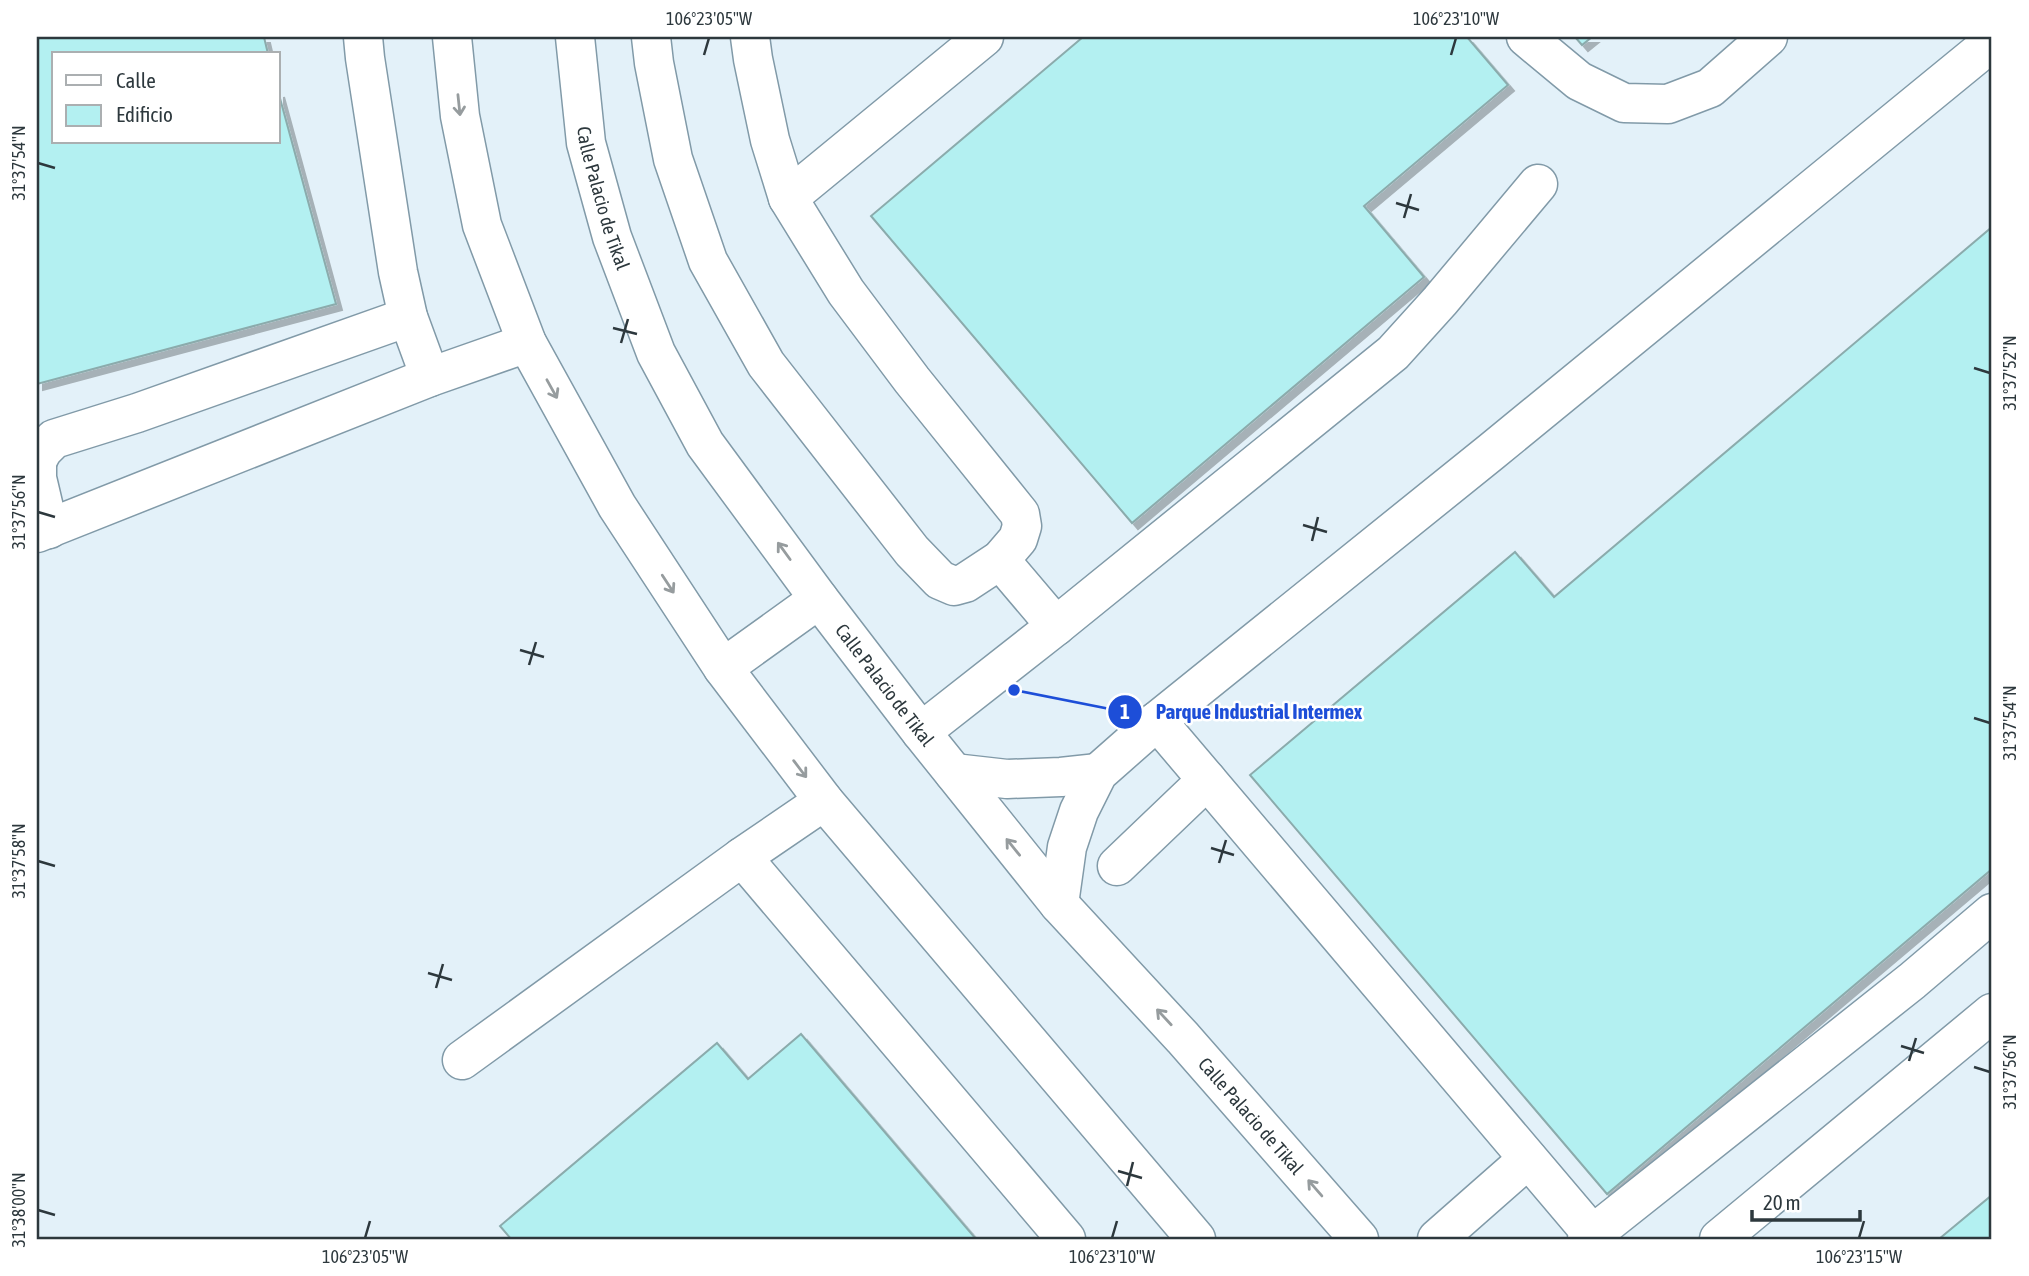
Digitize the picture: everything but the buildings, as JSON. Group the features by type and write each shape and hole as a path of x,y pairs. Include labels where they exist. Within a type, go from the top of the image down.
{"street":[{"path":"363,37 398,272 408,317 430,377"},
{"path":"452,37 460,116 482,225 527,343 617,506 723,668 824,801 1196,1239"},
{"name":"Calle Palacio de Tikal","path":"575,37 586,143 612,237 656,353 705,444 920,732 1059,904 1183,1038 1359,1239"},
{"path":"651,37 653,63 673,159 708,261 766,363 912,551 940,580 954,586 965,583 1000,560 1018,539 1022,526 1020,514 912,380 846,292 788,198 770,140 750,37"},
{"path":"788,198 984,37"},
{"path":"1526,37 1579,81 1624,103 1668,104 1710,88 1768,37"},
{"path":"1059,904 1066,848 1079,811 1098,773 1157,721 1992,43"},
{"path":"920,732 1056,626 1393,353 1440,302 1538,184"},
{"path":"408,317 137,413 54,439 43,450 37,463 43,531 430,377 527,343"},
{"path":"1000,560 1056,626"},
{"path":"723,668 819,599"},
{"path":"1157,721 1528,1159 1590,1237 1912,981 1992,913"},
{"path":"954,773 1007,779 1061,778 1098,773"},
{"path":"1116,866 1207,780"},
{"path":"462,1060 742,857 824,801"},
{"path":"742,857 1066,1239"},
{"path":"1719,1239 1992,1013"},
{"path":"1437,1239 1528,1159"}],"shaded area":[{"path":"37,37 1992,37 1992,1239 37,1239"}],"place":[{"name":"Parque Industrial Intermex","path":"1014,690"}]}
